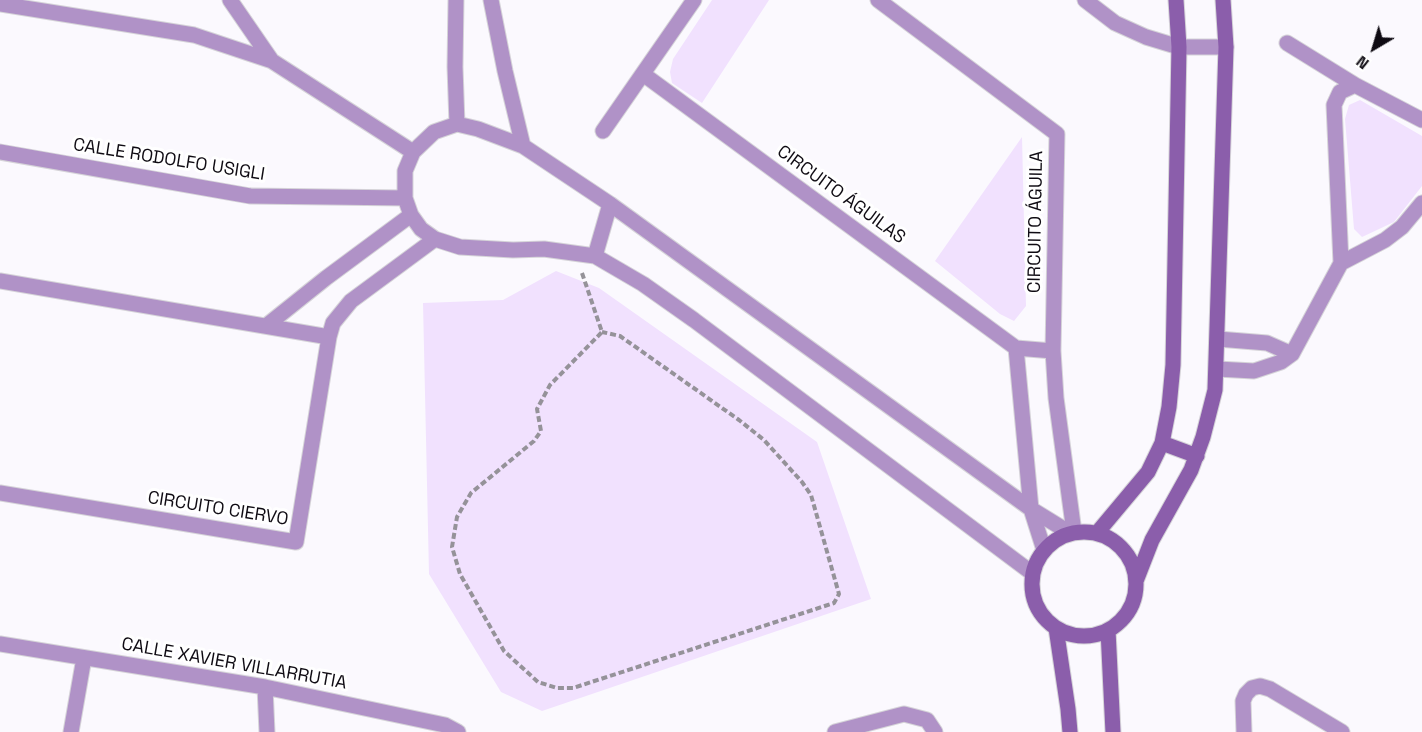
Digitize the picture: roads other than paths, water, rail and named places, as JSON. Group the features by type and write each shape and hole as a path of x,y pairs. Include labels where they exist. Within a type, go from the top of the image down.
{"street":[{"path":"230,0 272,61"},
{"path":"456,0 457,124"},
{"path":"491,0 523,146"},
{"path":"603,131 694,0"},
{"name":"CIRCUITO ÁGUILA","path":"878,0 1057,134 1053,351 1056,398 1072,532"},
{"path":"1085,0 1115,23 1146,38 1179,47 1226,47"},
{"path":"1097,533 1148,472 1162,443 1169,407 1173,365 1179,47 1176,0"},
{"path":"1136,581 1152,540 1197,456 1210,416 1215,390 1226,47 1223,0"},
{"path":"0,4 194,35 272,61 413,152"},
{"path":"1287,44 1355,85 1422,120"},
{"name":"CIRCUITO ÁGUILAS","path":"643,74 1016,348"},
{"path":"1217,369 1254,371 1281,362 1292,354 1341,263 1334,105 1340,92 1355,85"},
{"path":"1032,573 694,320 643,284 595,256 574,252 460,247 435,239 421,229 411,215 405,198 405,171 413,152 434,132 457,124 478,129 523,146 610,204 1031,509 1072,532"},
{"name":"CALLE RODOLFO USIGLI","path":"0,152 250,195 405,198"},
{"path":"1341,263 1394,234 1422,202"},
{"path":"595,256 610,204"},
{"path":"266,326 411,215"},
{"name":"CIRCUITO CIERVO","path":"0,493 297,542 328,336 333,323 351,301 435,239"},
{"path":"0,281 328,336"},
{"path":"1218,339 1267,343 1292,354"},
{"path":"1044,550 1031,509 1016,348 1053,351"},
{"path":"1162,443 1197,456"},
{"path":"1072,532 1097,533 1112,539 1125,551 1133,565 1136,581 1135,596 1129,610 1108,630 1095,635 1069,634 1056,628 1044,618 1031,589 1032,573 1036,561 1044,550 1055,539 1072,532"},
{"path":"1056,628 1070,732"},
{"path":"1108,630 1113,732"},
{"name":"CALLE XAVIER VILLARRUTIA","path":"0,644 265,687 445,725 458,732"},
{"path":"70,732 84,658"},
{"path":"1244,732 1243,701 1252,688 1260,686 1270,688 1342,732"},
{"path":"265,687 267,732"},
{"path":"835,732 904,714 927,720 935,732"}]}
